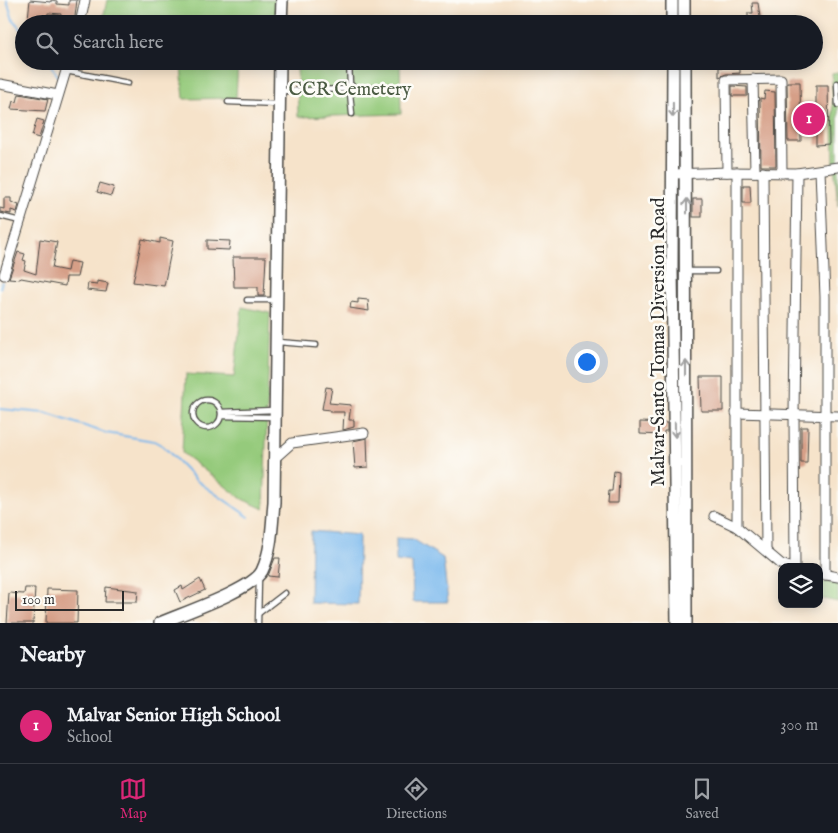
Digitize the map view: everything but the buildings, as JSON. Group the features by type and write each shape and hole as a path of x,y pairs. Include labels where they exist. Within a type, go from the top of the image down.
{"street":[{"path":"82,15 85,0"},
{"path":"281,15 282,0"},
{"path":"672,0 672,15"},
{"path":"684,0 684,15"},
{"path":"164,622 246,587 258,576 270,545 274,502 280,70"},
{"name":"Malvar–Santo Tomas Diversion Road","path":"673,70 672,270 678,623"},
{"name":"Malvar–Santo Tomas Diversion Road","path":"685,70 687,174 686,623"},
{"path":"4,276 4,255 22,221 66,71"},
{"path":"727,172 726,80 753,79 781,80 782,173"},
{"path":"753,79 759,172 766,550"},
{"path":"0,84 58,95"},
{"path":"674,174 727,172 797,174 838,167"},
{"path":"820,170 825,297 822,563"},
{"path":"737,172 737,527"},
{"path":"795,563 794,414 797,174"},
{"path":"736,413 838,416"},
{"path":"274,459 292,444 364,433"},
{"path":"714,516 737,527 780,563"},
{"path":"823,574 838,577"}],"lane":[{"path":"349,70 352,114"},
{"path":"66,71 128,83"},
{"path":"838,83 838,105"},
{"path":"280,91 394,87"},
{"path":"228,102 280,104"},
{"path":"0,216 22,221"},
{"path":"687,271 716,271"},
{"path":"247,300 277,300"},
{"path":"276,342 316,345"},
{"path":"208,400 217,404 221,414 215,425 205,428 196,423 193,413 198,404 208,400"},
{"path":"221,414 274,413"},
{"path":"258,576 258,623"},
{"path":"258,613 285,593"}],"green space":[{"path":"107,0 277,0 277,15 104,15"},
{"path":"181,70 238,70 236,98 184,99"},
{"name":"CCR Cemetery","path":"297,70 400,70 401,114 298,117"},
{"path":"838,72 838,206 834,164 832,73"},
{"path":"242,307 270,313 264,509 242,499 182,453 186,374 234,377"},
{"path":"823,581 838,584 838,602 823,599"}],"water":[{"path":"311,531 359,535 358,604 310,603"},
{"path":"396,538 413,539 443,558 448,602 413,602 412,563 396,561"}],"waterway":[{"path":"7,0 15,22"},
{"path":"54,70 60,79"},
{"path":"0,288 2,282"},
{"path":"0,409 45,413 106,433 154,441 163,446 197,481 249,517"}],"place":[{"name":"Malvar Senior High School","path":"809,119"}]}
